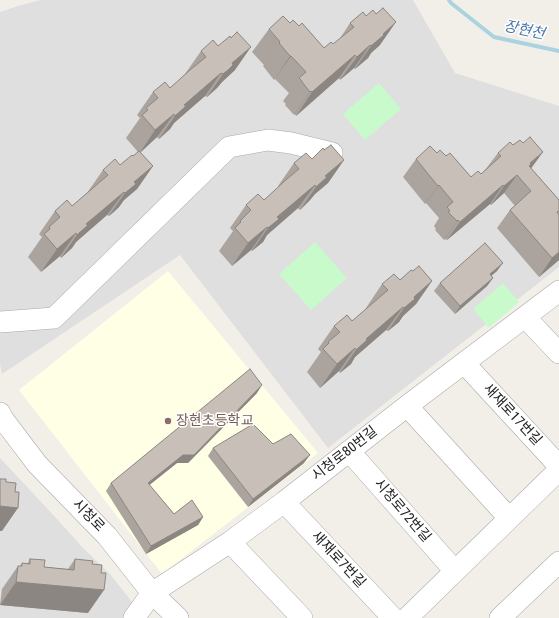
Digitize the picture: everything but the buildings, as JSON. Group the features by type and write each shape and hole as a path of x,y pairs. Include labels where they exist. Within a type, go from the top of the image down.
{"street":[{"path":"0,322 54,318 229,147 268,140 291,142 332,153"},
{"name":"시청로80번길","path":"134,618 152,593 230,542 284,502 407,406 559,291"},
{"path":"525,317 559,353"},
{"name":"새재로17번길","path":"464,363 559,466"},
{"path":"407,406 509,518"},
{"name":"시청로","path":"0,414 37,464 107,536 152,593 178,618"},
{"name":"시청로72번길","path":"349,451 455,571"},
{"path":"407,618 559,470"},
{"name":"새재로7번길","path":"284,502 393,618"},
{"path":"230,542 302,618"},
{"path":"500,618 559,562"}],"shaded area":[{"path":"41,0 413,0 455,73 559,106 559,267 328,448 180,255 2,374 0,364 0,12"},
{"name":"장현초등학교","path":"168,271 318,453 162,574 19,390"},
{"path":"0,458 83,548 110,574 132,602 125,618 0,618"}],"green space":[{"path":"379,83 401,109 365,140 343,114"},
{"path":"315,242 347,278 311,310 279,274"},
{"path":"503,283 519,302 489,328 473,309"}],"waterway":[{"name":"장현천","path":"449,0 494,37 559,51"}],"place":[{"name":"장현초등학교","path":"168,421"}]}
